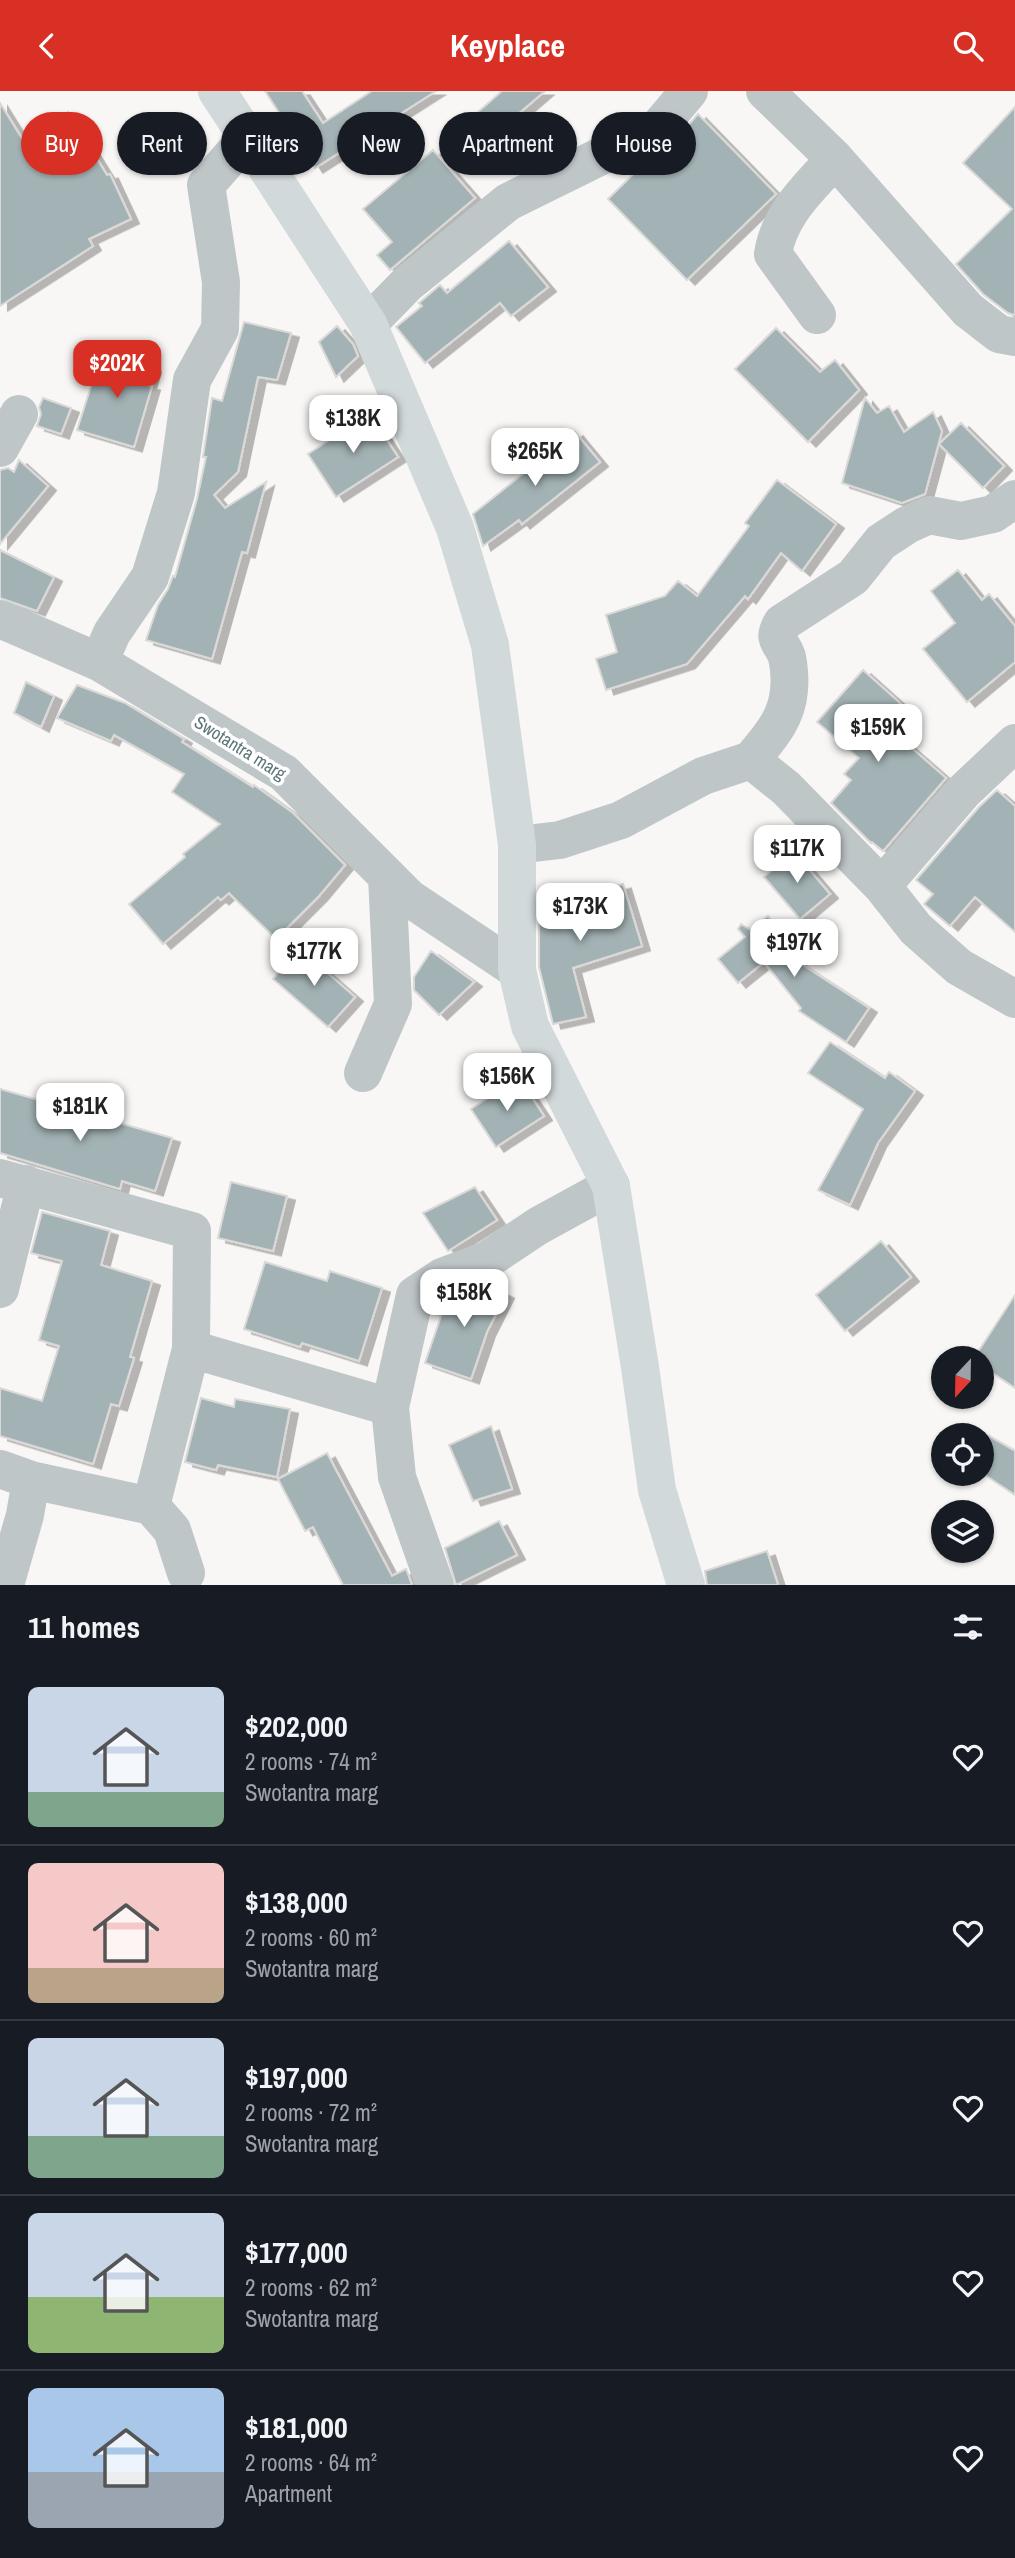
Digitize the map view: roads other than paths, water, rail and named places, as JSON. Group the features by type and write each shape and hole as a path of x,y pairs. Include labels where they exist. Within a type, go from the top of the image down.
{"main road":[{"path":"217,91 230,112"},
{"path":"271,175 368,324 455,528 480,609 490,645 517,845 517,970 530,1026 611,1186 657,1490 686,1585"}],"street":[{"path":"368,324 407,284 508,202 657,128 689,91"},
{"path":"765,91 835,159 968,310 999,334 1015,337"},
{"path":"817,315 773,254 775,237 790,208 835,159"},
{"path":"99,662 113,633 149,577 176,493 192,380 220,329 221,282 206,185 221,168"},
{"path":"0,448 19,414"},
{"path":"517,845 560,840 621,820 703,776 751,760 781,722 789,690 787,658 776,631 782,623 853,577 881,542 907,525 929,515 961,521 993,514 1015,499"},
{"name":"Swotantra marg","path":"0,619 99,662 285,773 409,898 517,970"},
{"path":"882,886 963,792 1015,743"},
{"path":"751,760 786,788 882,886 916,929 959,967 1015,999"},
{"path":"363,1073 393,1004 387,876"},
{"path":"0,1290 13,1181 192,1231 191,1349 151,1506"},
{"path":"435,1585 397,1477 390,1407 415,1295 442,1277 487,1260 538,1226 611,1186"},
{"path":"191,1349 390,1407"},
{"path":"5,1585 25,1515 16,1474 151,1506 172,1530 186,1573"}]}
